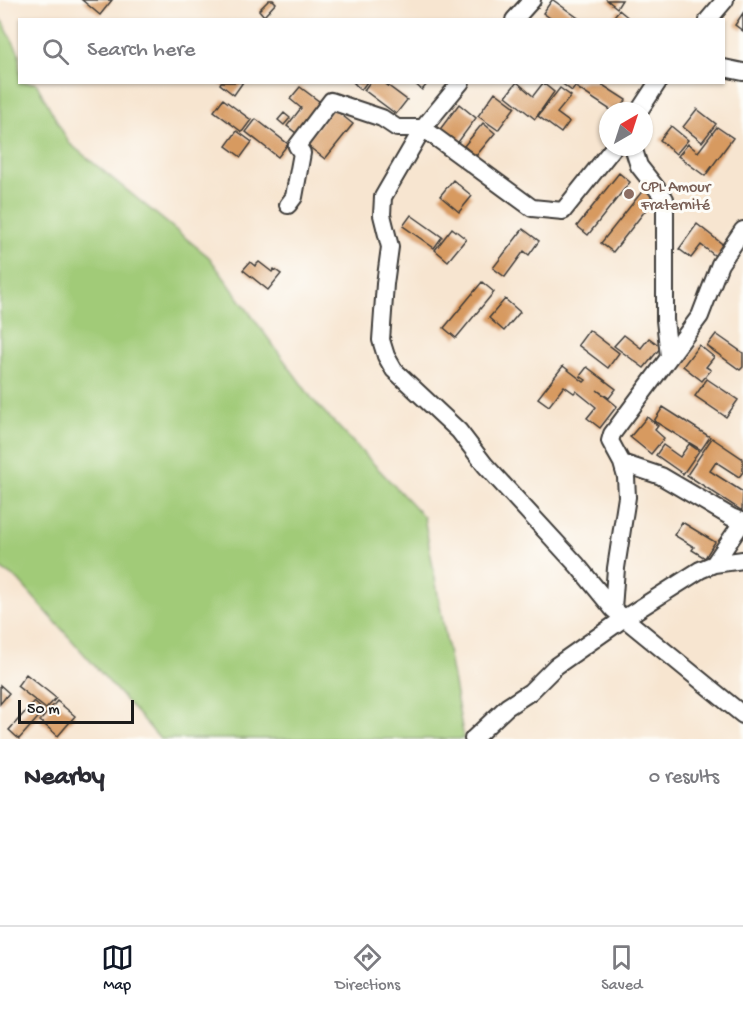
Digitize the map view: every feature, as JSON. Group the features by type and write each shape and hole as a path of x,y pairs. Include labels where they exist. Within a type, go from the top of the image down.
{"street":[{"path":"516,18 532,0"},
{"path":"710,18 726,0"},
{"path":"725,68 743,72"},
{"path":"459,84 423,128 383,197 382,215 390,247 381,340 386,356 394,370 459,431 485,465 577,565 618,614 743,715"},
{"path":"645,102 657,84"},
{"path":"288,205 294,197 302,153 297,146 331,101 382,118 397,128 423,128 532,208 562,211 607,156"},
{"path":"636,156 639,166 665,199 665,320 669,356"},
{"path":"618,614 616,568 627,497 626,477 622,463 610,441 612,434 700,316 720,264 743,230"},
{"path":"622,463 661,476 731,517 743,521 714,564"},
{"path":"473,739 507,707 530,692 556,666 618,614 700,570 714,564 743,560"}],"green space":[{"path":"0,17 18,51 18,84 37,84 69,143 209,257 313,400 424,517 464,739 160,739 18,580 0,568"}],"building":[{"path":"82,0 112,0 100,15"},
{"path":"269,0 276,3 264,16 259,10"},
{"path":"553,0 578,18 550,18 543,13"},
{"path":"607,0 622,0 617,8"},
{"path":"619,10 629,18 613,18"},
{"path":"743,13 743,31 735,25"},
{"path":"220,84 242,84 234,95"},
{"path":"355,84 366,84 361,90"},
{"path":"368,84 386,84 407,100 396,114 364,90"},
{"path":"415,84 427,84 422,90"},
{"path":"515,84 519,84 533,96 542,84 554,92 535,119 506,96"},
{"path":"563,84 577,84 572,91"},
{"path":"580,84 601,84 626,100 625,102 599,102 577,88"},
{"path":"300,87 324,105 300,136 287,126 301,108 290,99"},
{"path":"560,88 571,96 557,113 569,122 561,133 538,116"},
{"path":"495,92 515,107 498,130 478,116"},
{"path":"223,99 251,120 242,132 214,111"},
{"path":"459,104 476,118 456,145 438,132"},
{"path":"333,108 353,124 325,159 304,143"},
{"path":"697,109 716,124 702,142 683,127"},
{"path":"284,113 290,118 284,125 278,120"},
{"path":"256,119 288,144 278,157 246,132"},
{"path":"483,123 495,133 476,156 464,146"},
{"path":"671,126 688,140 676,154 660,140"},
{"path":"717,127 733,138 705,176 678,156 688,144 698,152"},
{"path":"237,131 252,142 241,157 226,146"},
{"path":"619,173 630,182 588,235 577,226"},
{"path":"453,180 472,196 459,212 440,196"},
{"path":"644,189 655,198 613,252 601,243"},
{"path":"411,215 442,237 434,248 403,226"},
{"path":"697,224 726,247 718,258 701,245 691,258 679,249"},
{"path":"452,228 466,239 448,261 435,250"},
{"path":"523,229 539,241 529,255 524,251 505,277 493,268"},
{"path":"250,262 255,266 259,262 272,272 274,269 281,274 268,290 243,270"},
{"path":"482,282 494,292 456,338 444,328"},
{"path":"505,299 520,312 504,331 489,318"},
{"path":"589,330 619,353 608,368 578,345"},
{"path":"716,334 743,353 743,367 740,370 707,346"},
{"path":"624,335 641,348 649,338 661,347 644,368 614,346"},
{"path":"699,345 714,357 706,367 711,370 702,381 683,366"},
{"path":"563,366 584,382 586,380 580,376 587,367 616,389 609,398 597,390 617,406 600,428 587,418 596,407 576,391 574,393 564,386 549,406 538,398"},
{"path":"707,379 738,400 726,417 695,396"},
{"path":"663,407 710,437 701,450 654,421"},
{"path":"647,417 658,426 655,430 664,438 651,454 630,437"},
{"path":"712,438 743,459 743,472 739,477 716,462 710,471 743,492 742,511 687,475"},
{"path":"689,444 699,451 683,474 656,455 663,445 680,457"},
{"path":"682,522 715,542 705,558 692,550 694,547 674,535"},
{"path":"26,674 56,698 46,709 17,686"},
{"path":"0,685 9,693 0,704"},
{"path":"57,701 75,716 58,736 40,721"},
{"path":"34,702 44,711 19,739 9,730"}],"place":[{"name":"CPL Amour Fraternité","path":"629,194"}]}
